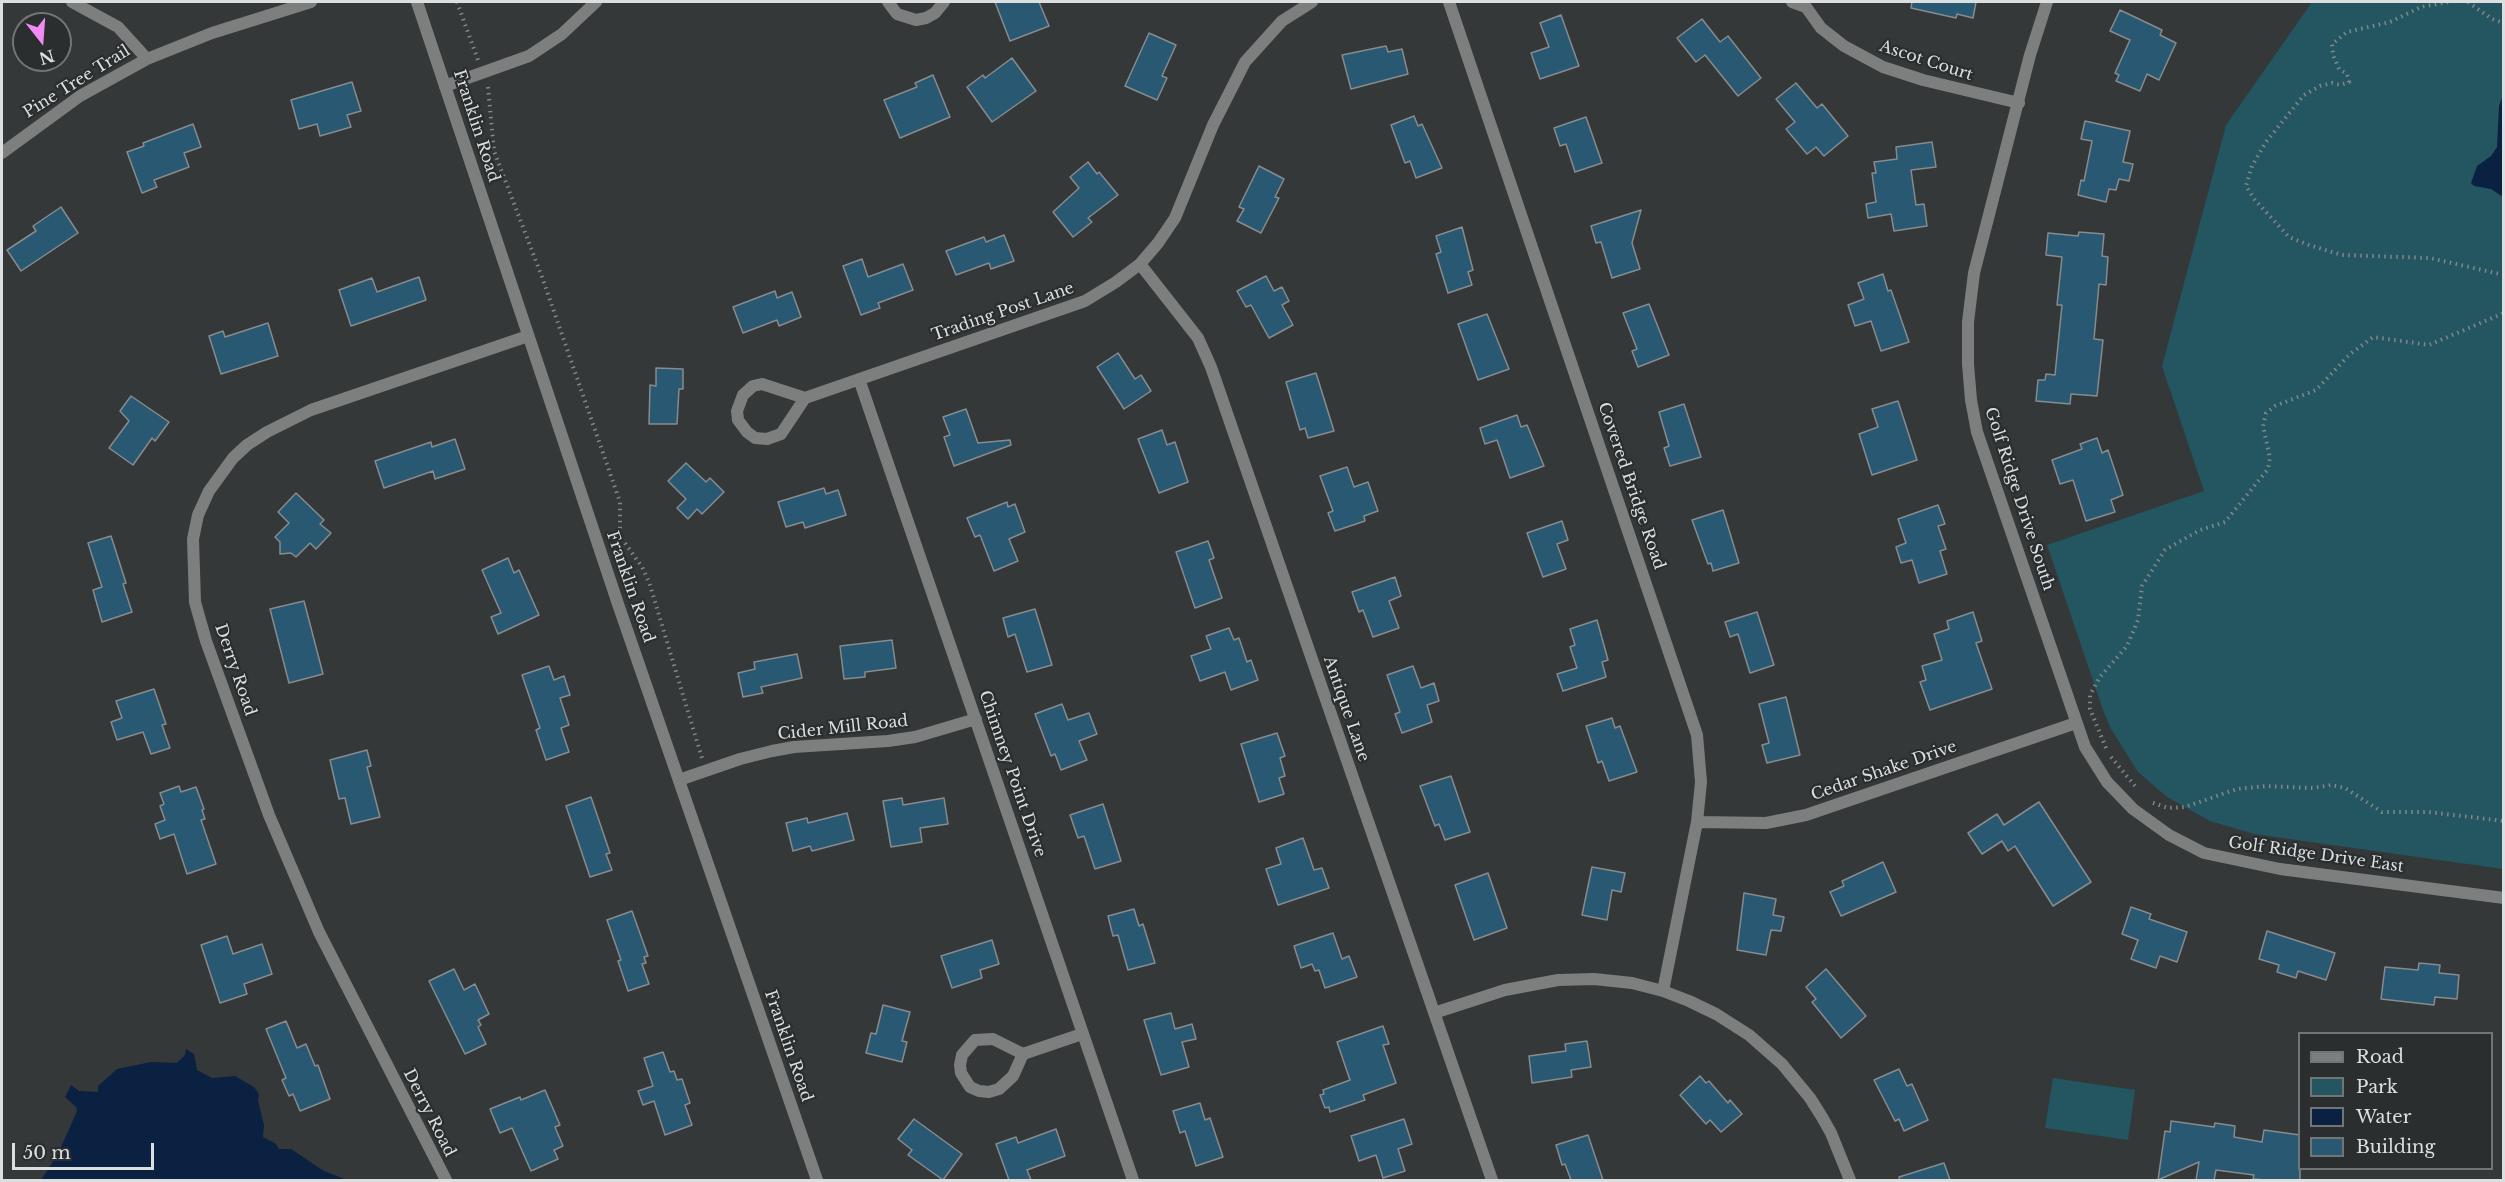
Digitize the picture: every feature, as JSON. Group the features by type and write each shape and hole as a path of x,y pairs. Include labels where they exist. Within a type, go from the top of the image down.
{"street":[{"path":"72,2 118,27 147,59"},
{"name":"Pine Tree Trail","path":"2,153 81,96 147,59 212,33 311,2"},
{"name":"Franklin Road","path":"417,2 528,336 817,1180"},
{"path":"445,86 529,56 562,34 596,2"},
{"path":"888,2 897,14 916,20 935,14 944,2"},
{"name":"Trading Post Lane","path":"805,398 1085,301 1140,264 1175,218 1221,107 1245,62 1282,21 1312,2"},
{"name":"Covered Bridge Road","path":"1449,2 1692,715 1701,758 1697,822 1663,991"},
{"name":"Ascot Court","path":"1792,2 1806,4 1821,28 1834,39 1883,67 1934,83 2019,103"},
{"name":"Golf Ridge Drive South","path":"2047,2 2030,55 1974,273 1968,322 1971,400 1983,451 2076,723"},
{"name":"Antique Lane","path":"1140,264 1198,339 1210,367 1492,1180"},
{"name":"Derry Road","path":"446,1180 319,932 269,815 206,641 195,602 193,539 198,515 209,491 220,475 247,445 267,432 312,410 528,336"},
{"name":"Chimney Point Drive","path":"859,379 1133,1180"},
{"path":"770,385 805,398 788,426 773,437 755,438 738,420 739,400 753,386 770,385"},
{"name":"Cider Mill Road","path":"679,780 740,759 772,751 794,747 915,737 976,719"},
{"name":"Cedar Shake Drive","path":"1697,822 1766,823 1806,815 2076,723"},
{"name":"Golf Ridge Drive East","path":"2076,723 2092,759 2118,795 2146,820 2204,853 2280,869 2504,898"},
{"path":"1434,1013 1505,990 1558,980 1594,979 1632,983 1663,991 1698,1005 1732,1023 1782,1064 1810,1098 1827,1125 1850,1180"},
{"path":"1023,1054 1013,1076 999,1089 989,1092 979,1091 970,1087 961,1073 962,1055 975,1040 993,1039 1023,1054 1083,1034"}],"path":[{"path":"457,2 480,63"},
{"path":"2448,2 2421,7 2390,22 2347,32 2332,44 2332,55 2338,69 2347,74 2349,82 2319,86 2304,95 2266,142 2252,166 2246,186 2255,200 2289,237 2309,246 2342,255 2430,258 2504,275"},
{"path":"2468,2 2492,19 2504,23"},
{"path":"487,85 494,151 542,277 620,502 620,536 642,567 649,582 701,753"},
{"path":"2140,793 2107,752 2090,710 2090,695 2100,676 2127,646 2138,620 2142,586 2165,549 2200,530 2225,522 2268,469 2270,458 2264,426 2266,413 2275,406 2316,390 2349,355 2373,337 2429,345 2504,313"},
{"path":"2148,799 2154,804 2168,808 2185,807 2237,789 2266,786 2313,788 2331,785 2345,788 2382,812 2428,812 2504,820"}],"green space":[{"path":"2312,2 2503,2 2503,869 2254,834 2210,821 2167,797 2138,772 2111,729 2047,545 2204,491 2162,366 2226,125"},
{"path":"2053,1078 2135,1090 2128,1140 2045,1128"}],"water":[{"path":"2503,95 2503,197 2491,189 2474,186 2471,183 2477,166 2491,156 2497,147 2499,106"},
{"path":"186,1049 194,1054 197,1070 212,1078 235,1076 254,1087 259,1094 258,1101 264,1125 263,1137 276,1144 279,1149 291,1149 324,1171 347,1180 41,1180 58,1154 77,1111 76,1107 65,1097 71,1085 79,1091 98,1092 98,1086 117,1069 151,1062 177,1063 185,1055"}],"building":[{"path":"995,2 1039,2 1049,26 1010,41"},
{"path":"1912,2 1976,2 1973,18 1957,14 1956,18 1911,8"},
{"path":"2120,10 2162,30 2160,35 2176,43 2159,80 2147,74 2140,91 2116,81 2119,75 2115,73 2130,40 2110,31"},
{"path":"1561,15 1579,66 1540,79 1531,53 1549,47 1540,23"},
{"path":"1702,19 1720,42 1728,36 1761,78 1738,96 1705,55 1696,62 1677,38"},
{"path":"1149,33 1176,45 1162,76 1167,78 1157,100 1125,86"},
{"path":"1386,46 1388,52 1402,49 1408,74 1351,89 1342,55"},
{"path":"1012,58 1036,91 992,122 967,87 983,75 985,78"},
{"path":"933,75 950,117 900,138 884,100 917,87 915,83"},
{"path":"352,82 361,111 347,115 351,127 320,136 317,124 299,129 291,100"},
{"path":"1796,83 1817,108 1822,104 1848,136 1824,156 1816,147 1807,154 1786,129 1795,122 1776,99"},
{"path":"1414,116 1418,126 1422,124 1442,168 1416,178 1410,161 1405,163 1391,125"},
{"path":"1586,117 1602,163 1575,172 1566,144 1560,146 1554,128"},
{"path":"2085,121 2130,131 2123,162 2133,164 2129,181 2119,179 2116,190 2109,189 2106,202 2078,195 2081,180 2084,181 2092,141 2081,139"},
{"path":"193,124 201,147 184,153 189,167 154,180 157,187 142,193 127,152 144,146 143,143"},
{"path":"1932,142 1936,167 1911,170 1916,205 1924,204 1927,226 1894,231 1891,214 1868,218 1866,204 1876,202 1872,173 1876,173 1874,162 1897,159 1896,147"},
{"path":"1088,162 1118,195 1088,218 1092,222 1073,237 1053,212 1079,188 1070,177"},
{"path":"1259,166 1284,179 1275,197 1279,198 1261,233 1237,221 1244,209 1239,207"},
{"path":"61,207 78,233 21,271 7,250 36,231 33,226"},
{"path":"1641,210 1632,243 1640,269 1612,278 1601,242 1596,243 1591,226"},
{"path":"1462,227 1473,270 1468,272 1472,285 1448,293 1436,254 1441,252 1436,236"},
{"path":"2079,232 2104,234 2102,256 2108,257 2106,285 2099,284 2094,339 2103,340 2097,396 2071,394 2070,404 2036,401 2038,380 2045,380 2046,374 2055,375 2062,305 2057,305 2062,257 2046,255 2048,233 2078,236"},
{"path":"1004,235 1014,261 991,269 989,263 956,275 946,251 984,237 986,242"},
{"path":"862,259 868,277 903,264 913,290 878,303 880,308 861,315 843,266"},
{"path":"1883,274 1909,342 1881,351 1871,321 1855,326 1848,305 1864,299 1858,283"},
{"path":"1266,276 1274,291 1282,287 1289,301 1282,305 1293,325 1269,338 1251,305 1246,307 1237,291"},
{"path":"419,277 426,300 351,326 339,290 372,278 377,292"},
{"path":"775,291 777,298 792,292 801,317 779,326 777,320 743,333 733,307"},
{"path":"1649,304 1669,355 1638,367 1632,351 1637,349 1623,313"},
{"path":"1487,314 1509,369 1478,380 1458,324"},
{"path":"268,323 278,356 221,374 209,336 223,331 225,337"},
{"path":"1118,353 1135,379 1141,375 1151,391 1124,409 1097,367"},
{"path":"656,368 683,369 683,389 679,389 677,424 649,424 650,385 656,386"},
{"path":"1316,373 1334,431 1308,438 1305,428 1300,430 1286,382"},
{"path":"131,396 169,422 155,441 152,438 133,465 109,448 129,421 120,411"},
{"path":"1898,401 1917,460 1872,475 1859,434 1878,427 1872,409"},
{"path":"1684,404 1701,457 1670,466 1664,448 1669,446 1659,412"},
{"path":"966,409 978,443 1010,440 1011,445 954,466 944,437 950,435 943,417"},
{"path":"1517,415 1521,427 1527,425 1544,466 1510,478 1497,440 1485,444 1480,428"},
{"path":"1162,430 1167,445 1175,442 1188,482 1159,493 1138,439"},
{"path":"2097,438 2102,453 2108,450 2123,495 2111,500 2115,512 2086,521 2073,480 2060,484 2052,460 2082,449 2080,444"},
{"path":"455,439 465,469 435,479 433,471 384,488 375,461 431,442 432,447"},
{"path":"686,463 706,482 710,478 724,492 702,514 697,509 688,519 677,508 686,499 668,481"},
{"path":"1347,467 1354,487 1368,482 1378,511 1364,516 1365,521 1335,531 1328,513 1333,511 1320,476"},
{"path":"824,488 826,494 838,490 846,515 805,528 803,522 786,527 778,502"},
{"path":"296,493 324,520 320,524 331,533 316,549 310,543 296,557 291,553 280,554 280,542 275,537 289,523 278,512"},
{"path":"1007,502 1008,507 1015,504 1025,532 1009,539 1018,561 994,571 980,535 975,537 967,518"},
{"path":"1938,505 1945,524 1938,526 1946,549 1940,551 1947,574 1919,583 1912,560 1901,563 1896,547 1906,543 1898,519"},
{"path":"1723,510 1739,563 1713,571 1711,563 1708,564 1692,520"},
{"path":"1562,521 1568,540 1557,544 1566,569 1543,577 1527,533"},
{"path":"111,536 126,583 123,584 132,612 102,622 93,590 102,587 88,543"},
{"path":"1208,541 1214,558 1209,560 1222,598 1195,608 1176,552"},
{"path":"508,558 514,573 519,570 539,615 498,634 491,617 501,613 482,570"},
{"path":"1395,577 1401,596 1389,601 1399,628 1373,637 1363,610 1359,612 1352,592"},
{"path":"304,601 323,674 289,683 270,609"},
{"path":"1035,609 1052,665 1027,672 1015,634 1008,637 1003,618"},
{"path":"1757,612 1774,665 1750,673 1738,634 1730,637 1725,622"},
{"path":"1973,612 1982,641 1976,643 1992,689 1930,710 1920,682 1926,680 1922,666 1942,660 1934,634 1949,629 1947,621"},
{"path":"1597,620 1608,660 1602,662 1606,677 1563,691 1557,674 1577,668 1570,647 1575,645 1570,629"},
{"path":"1229,628 1234,640 1239,638 1247,662 1251,660 1258,680 1231,690 1225,672 1200,681 1191,656 1211,649 1206,636"},
{"path":"892,640 896,668 865,672 865,677 844,679 840,646"},
{"path":"797,654 802,678 761,687 763,693 743,697 738,673 755,669 754,662"},
{"path":"549,666 554,680 564,676 570,695 560,698 569,725 561,728 569,752 546,760 536,730 540,728 522,675"},
{"path":"1413,666 1421,688 1434,683 1439,701 1427,705 1432,722 1402,733 1395,714 1400,712 1387,675"},
{"path":"154,689 166,724 162,725 170,748 151,754 143,732 117,740 111,722 122,718 116,701"},
{"path":"1786,697 1800,755 1767,763 1762,745 1769,743 1759,704"},
{"path":"1062,704 1068,720 1089,713 1097,734 1079,741 1087,760 1061,770 1055,754 1051,756 1035,714"},
{"path":"1612,718 1615,728 1620,726 1637,772 1609,781 1602,761 1598,763 1586,726"},
{"path":"1277,733 1285,756 1280,758 1285,776 1279,778 1284,794 1259,802 1241,744"},
{"path":"367,750 371,766 367,767 380,817 351,824 345,798 339,799 330,760"},
{"path":"1451,776 1470,832 1445,840 1439,824 1435,826 1420,786"},
{"path":"179,786 181,792 196,787 204,809 202,810 205,819 201,820 216,864 187,874 174,834 160,839 155,824 165,820 160,806 164,804 160,793"},
{"path":"591,797 610,853 606,854 612,870 590,877 566,806"},
{"path":"902,798 903,805 944,798 948,824 920,828 922,842 891,847 883,801"},
{"path":"2039,802 2091,882 2053,906 2015,846 2008,851 2002,841 1982,854 1968,833 1997,814 2004,825"},
{"path":"1103,804 1121,861 1095,869 1084,836 1078,838 1070,815"},
{"path":"847,813 854,840 812,851 810,846 793,851 786,823 807,818 808,823"},
{"path":"1303,838 1314,870 1322,868 1329,888 1278,905 1266,869 1281,864 1276,848"},
{"path":"1883,862 1896,892 1841,916 1830,892 1844,886 1842,881"},
{"path":"1592,867 1625,873 1621,892 1612,890 1607,920 1582,915"},
{"path":"1488,873 1507,928 1474,940 1455,885"},
{"path":"1744,893 1776,899 1773,915 1784,917 1781,931 1771,930 1766,955 1737,950"},
{"path":"2131,907 2151,914 2149,919 2187,932 2177,962 2160,956 2156,968 2131,959 2138,940 2122,934"},
{"path":"1134,909 1139,926 1143,924 1155,963 1128,970 1118,935 1113,936 1108,916"},
{"path":"632,911 648,956 644,957 646,963 642,964 649,984 628,991 618,961 621,960 607,920"},
{"path":"2267,931 2335,953 2326,980 2298,971 2296,978 2277,972 2279,965 2259,959"},
{"path":"1333,933 1342,959 1349,956 1357,977 1325,988 1319,970 1315,971 1312,964 1301,968 1294,946"},
{"path":"227,936 233,954 262,944 272,974 244,984 247,994 220,1003 201,945"},
{"path":"992,940 999,964 980,970 982,978 952,988 941,956"},
{"path":"2419,963 2440,965 2439,973 2459,975 2457,999 2435,997 2434,1005 2381,999 2385,967 2418,970"},
{"path":"454,969 464,990 475,984 489,1014 478,1020 481,1025 478,1027 486,1044 465,1054 429,981"},
{"path":"1826,969 1866,1016 1841,1038 1812,1002 1816,999 1806,987"},
{"path":"883,1005 910,1012 902,1041 907,1042 902,1062 866,1053 871,1033 876,1034"},
{"path":"1171,1013 1175,1029 1192,1024 1196,1039 1182,1042 1189,1067 1161,1075 1144,1020"},
{"path":"286,1021 297,1048 306,1044 315,1066 318,1065 330,1099 300,1111 293,1094 289,1096 282,1080 286,1078 266,1029"},
{"path":"1383,1026 1389,1044 1383,1045 1396,1083 1363,1095 1365,1100 1330,1112 1329,1107 1325,1108 1320,1095 1324,1094 1323,1090 1350,1080 1337,1042"},
{"path":"1587,1041 1591,1067 1571,1070 1572,1077 1532,1083 1529,1056 1566,1051 1565,1044"},
{"path":"663,1052 670,1072 674,1071 677,1080 682,1079 690,1103 685,1105 692,1125 665,1135 654,1101 643,1105 638,1091 653,1086 644,1058"},
{"path":"1899,1069 1907,1086 1912,1084 1928,1120 1904,1131 1899,1119 1895,1121 1874,1080"},
{"path":"1700,1076 1706,1083 1709,1081 1728,1103 1730,1100 1742,1114 1721,1132 1710,1120 1706,1124 1680,1095"},
{"path":"545,1090 560,1125 555,1127 563,1146 554,1150 558,1159 531,1171 512,1128 500,1133 490,1109"},
{"path":"1200,1103 1205,1120 1210,1118 1223,1157 1196,1166 1185,1131 1180,1133 1173,1111"},
{"path":"914,1119 962,1154 943,1180 908,1155 912,1150 898,1139"},
{"path":"1404,1119 1412,1144 1398,1149 1405,1171 1383,1178 1376,1155 1359,1161 1351,1136"},
{"path":"2171,1121 2214,1127 2215,1123 2235,1126 2234,1137 2262,1142 2264,1130 2298,1135 2300,1180 2253,1179 2254,1175 2216,1170 2214,1180 2196,1180 2199,1162 2158,1180 2165,1131 2170,1132"},
{"path":"1056,1129 1065,1156 1027,1170 1031,1180 1009,1180 996,1144 1016,1137 1018,1143"},
{"path":"1588,1135 1603,1180 1571,1180 1565,1164 1562,1165 1556,1145"},
{"path":"1944,1163 1950,1180 1900,1180 1899,1177"}]}
